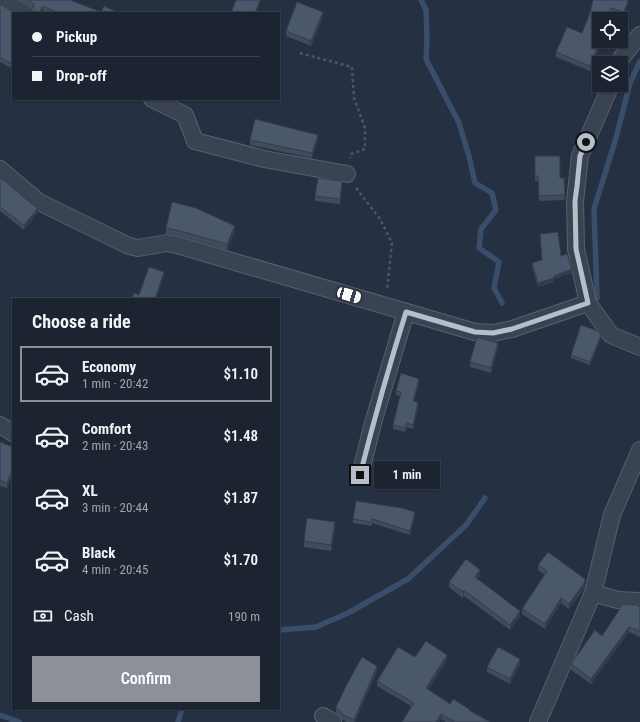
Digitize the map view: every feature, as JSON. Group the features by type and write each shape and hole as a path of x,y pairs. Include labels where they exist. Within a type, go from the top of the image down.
{"street":[{"path":"2,0 23,12"},
{"path":"623,56 640,35"},
{"path":"607,92 580,156 575,201 576,249 588,303 611,335 640,347"},
{"path":"154,100 185,115 195,141 264,159 347,174"},
{"path":"0,169 39,202 129,246 138,248 160,243 172,244 475,332 493,333 512,329 588,303"},
{"path":"360,475 393,351 406,312"},
{"path":"0,425 12,432"},
{"path":"538,722 593,593 612,516 640,450"},
{"path":"593,593 618,600 640,601"}],"building":[{"path":"29,0 70,0 101,12 57,12 43,6 40,12 33,12 33,3"},
{"path":"236,0 260,0 255,12 231,12"},
{"path":"593,0 628,0 624,12 611,8 610,12 592,12 592,48 597,48 594,56 592,56 590,66 556,52 567,27 582,33 590,13"},
{"path":"297,2 323,12 311,41 286,31"},
{"path":"0,4 13,12 12,12 12,61 11,63 0,57"},
{"path":"104,6 117,12 101,12"},
{"path":"255,119 318,135 312,153 250,140"},
{"path":"535,156 560,156 560,178 564,178 565,195 539,196 538,176 535,176"},
{"path":"0,177 38,208 24,225 0,207"},
{"path":"318,178 342,181 340,199 315,196"},
{"path":"172,202 196,208 235,226 227,244 166,228"},
{"path":"558,232 561,256 567,254 572,269 554,276 554,278 538,283 532,263 542,260 540,234"},
{"path":"149,267 164,272 155,298 132,298 134,293 139,295"},
{"path":"581,325 598,331 601,335 590,362 571,355"},
{"path":"477,337 498,343 491,368 470,362"},
{"path":"401,373 419,379 413,401 418,402 413,425 407,423 405,428 393,425 401,392 396,391"},
{"path":"0,442 12,447 12,470 7,483 0,480"},
{"path":"356,501 402,508 415,512 410,531 372,519 372,522 353,519"},
{"path":"307,518 335,522 331,545 304,541"},
{"path":"548,552 585,579 585,582 569,604 561,598 545,624 522,609 547,571 538,565"},
{"path":"466,559 480,570 475,577 520,611 510,625 464,590 463,592 449,582"},
{"path":"623,604 636,605 640,607 640,631 629,627 591,679 571,664 595,630 602,636"},
{"path":"426,641 447,655 426,688 450,704 453,699 490,722 455,722 441,714 436,722 402,722 414,703 377,681 398,647 415,657"},
{"path":"498,647 520,659 510,679 487,667"},
{"path":"362,657 377,666 354,720 342,714 336,707"}],"waterway":[{"path":"421,0 426,10 426,59 459,123 475,183 492,193 496,210 481,229 479,248 499,262 494,288 502,303"},
{"path":"597,298 594,209 616,138 630,83 640,61"},
{"path":"280,630 316,627 348,613 408,579 466,525 485,498"},
{"path":"178,722 182,710"},
{"path":"0,715 19,722"}],"route":[{"path":"360,475 393,351 406,312 475,332 493,333 512,329 588,303 576,249 575,201 580,156 586,142"}]}
